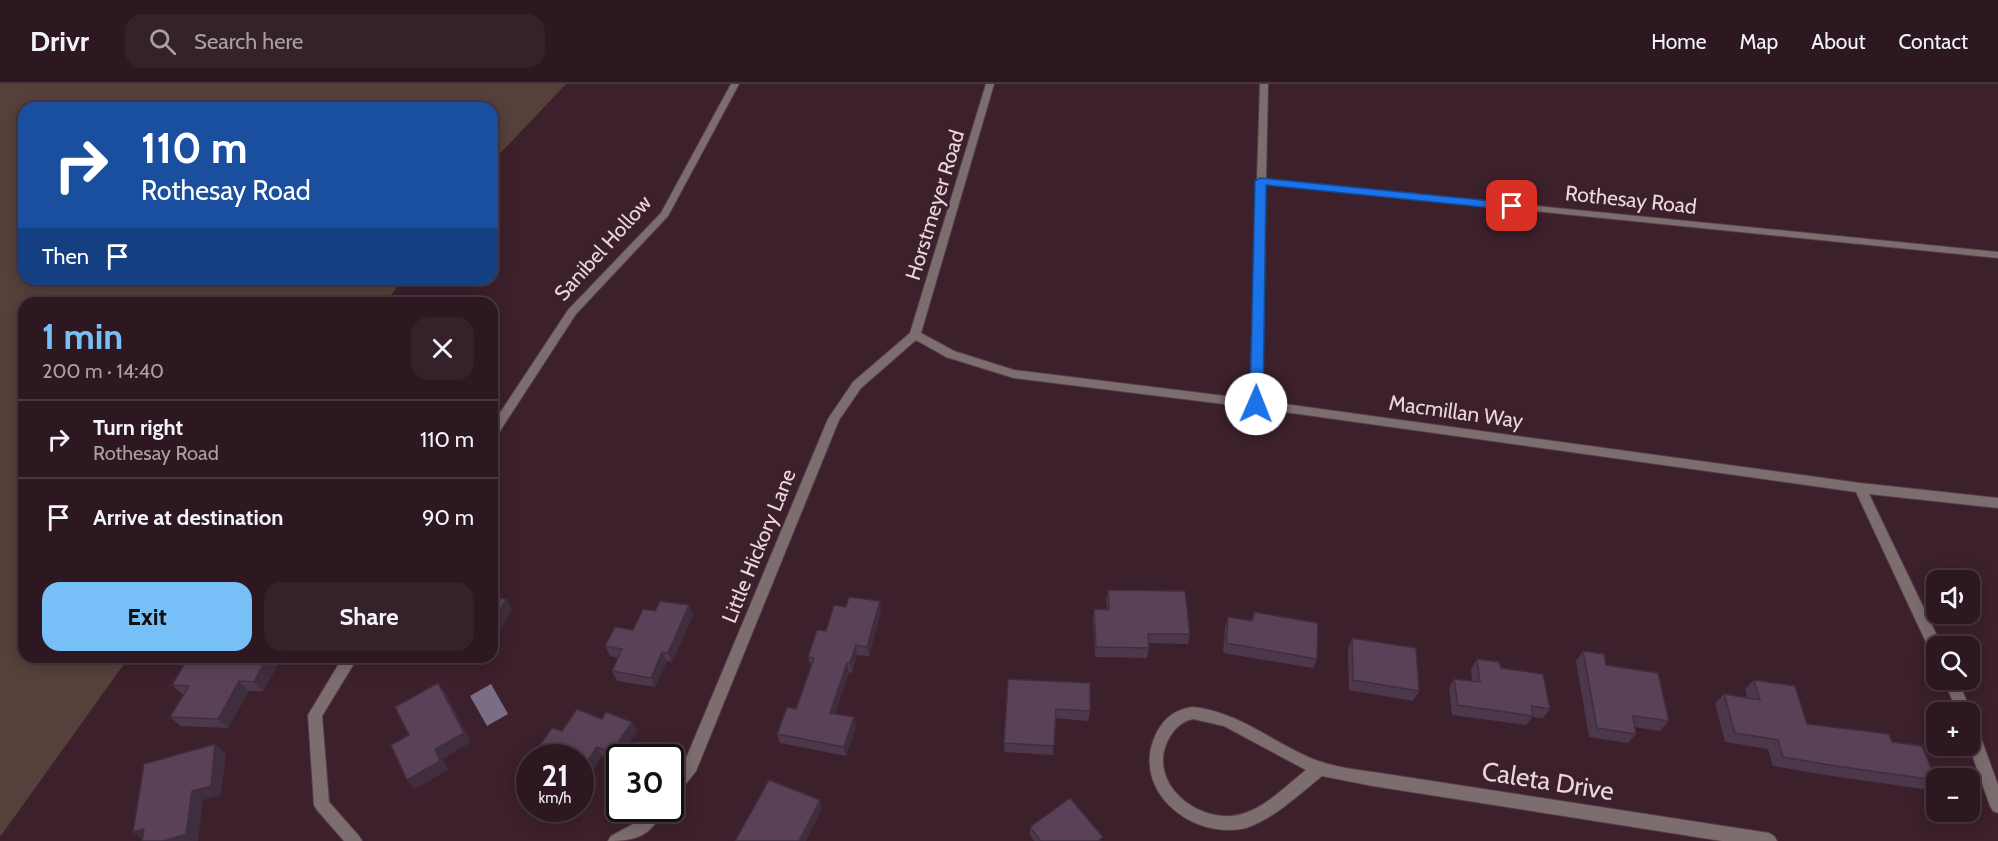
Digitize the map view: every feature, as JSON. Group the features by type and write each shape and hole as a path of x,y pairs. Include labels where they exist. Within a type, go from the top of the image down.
{"street":[{"name":"Sanibel Hollow","path":"498,425 572,312 665,214 735,84"},
{"name":"Horstmeyer Road","path":"915,335 990,84"},
{"path":"1256,404 1264,84"},
{"name":"Rothesay Road","path":"1260,181 1998,255"},
{"name":"Macmillan Way","path":"915,335 950,354 1014,374 1256,404 1860,488 1998,503"},
{"name":"Little Hickory Lane","path":"684,775 691,766 834,419 857,385 915,335"},
{"path":"1860,488 1930,636"},
{"path":"347,663 315,715 322,805 354,841"},
{"name":"Caleta Drive","path":"1320,769 1266,809 1244,822 1219,824 1192,817 1175,805 1163,786 1156,766 1161,741 1172,721 1190,712 1217,716 1320,769 1770,841"},
{"path":"1980,755 1998,806"},
{"path":"616,841 642,827 646,822"}],"shaded area":[{"path":"0,84 566,84 498,156 498,102 18,102 18,285 398,285 390,297 18,297 18,663 125,663 0,837"},
{"path":"491,684 508,714 487,726 470,696"}],"building":[{"path":"1108,590 1185,591 1190,634 1148,634 1149,648 1096,647 1094,609 1109,610"},
{"path":"849,597 880,601 867,647 856,645 850,663 847,663 830,713 854,717 844,747 777,734 787,707 796,709 814,658 808,657 817,630 826,631 834,605 846,607"},
{"path":"498,598 506,599 498,614"},
{"path":"660,601 689,605 668,653 662,652 651,678 612,671 622,649 605,646 615,627 633,630 643,609 655,611"},
{"path":"1254,612 1318,623 1317,659 1226,643 1228,617 1253,621"},
{"path":"1352,638 1416,648 1419,691 1353,680"},
{"path":"1583,651 1604,654 1606,665 1658,673 1669,721 1633,716 1636,734 1597,728"},
{"path":"1477,659 1499,662 1501,668 1543,674 1550,709 1531,706 1533,716 1458,705 1454,679 1480,682"},
{"path":"185,663 264,663 254,682 239,681 218,719 170,717 189,686 172,685"},
{"path":"1008,679 1090,683 1090,711 1056,709 1054,746 1004,743"},
{"path":"1754,680 1795,686 1807,724 1889,734 1892,742 1922,746 1931,768 1926,768 1926,779 1783,757 1778,740 1735,733 1724,694 1760,700"},
{"path":"438,683 464,733 435,749 440,761 407,780 391,745 409,735 395,707"},
{"path":"577,709 602,719 606,712 632,722 617,744 606,744 606,751 597,747 594,751 594,744 541,744 552,728 562,731"},
{"path":"215,744 211,786 192,791 186,834 164,841 142,841 144,829 133,832 144,764"},
{"path":"769,780 820,800 799,841 735,841"},
{"path":"1070,798 1103,837 1098,841 1041,841 1030,827"}],"route":[{"path":"1256,404 1260,181 1512,206"}]}
